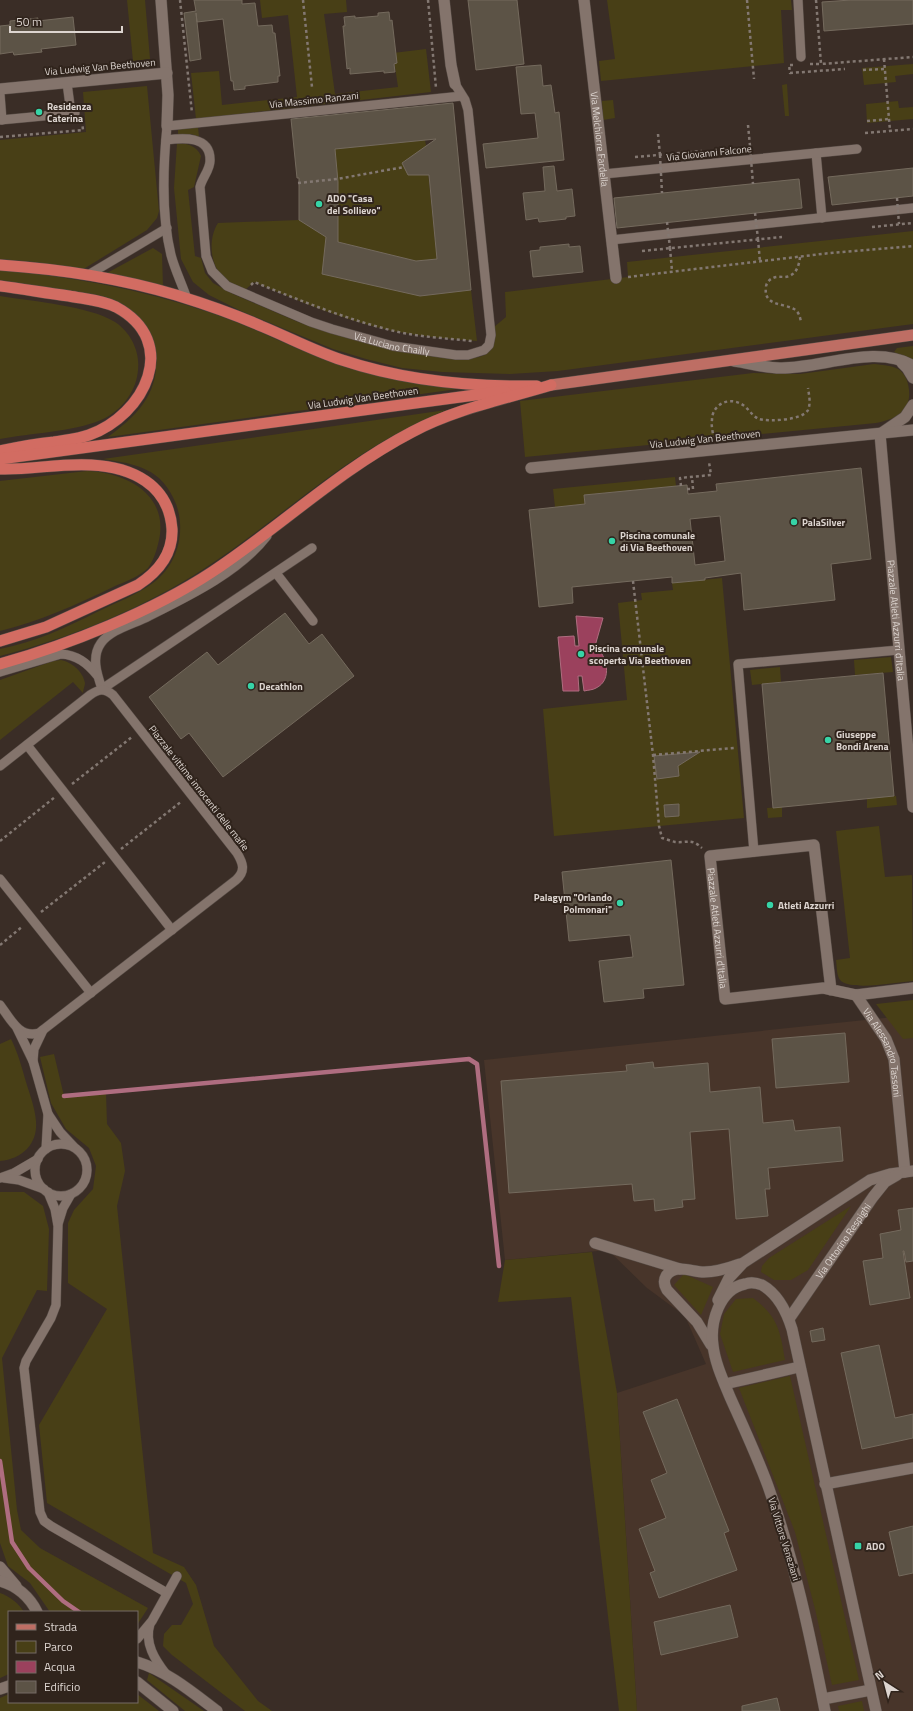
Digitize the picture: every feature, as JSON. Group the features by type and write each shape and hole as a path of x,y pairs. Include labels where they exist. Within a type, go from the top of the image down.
{"highway":[{"path":"0,265 88,275 155,290 187,299 241,318 327,355 375,370 455,384 503,386 551,385"},
{"path":"0,286 96,300 116,307 132,319 144,333 148,340 151,363 148,381 137,400 112,424 89,436 21,446 0,451"},
{"path":"0,664 74,639 150,607 211,573 272,529 341,476 388,445 412,432 458,412 551,385"},
{"name":"Via Ludwig Van Beethoven","path":"0,459 551,385"},
{"path":"0,469 22,470 90,464 106,466 131,473 149,483 162,495 168,508 172,536 168,554 162,563 151,577 138,585 46,627 0,641"}],"main road":[{"name":"Via Ludwig Van Beethoven","path":"551,385 913,335"}],"street":[{"path":"161,0 166,73"},
{"path":"444,0 451,65 455,84"},
{"name":"Via Melchiorre Fardella","path":"584,0 616,278"},
{"name":"Via Ludwig Van Beethoven","path":"0,89 166,73 168,95 167,126"},
{"name":"Via Ludwig Van Beethoven","path":"730,360 780,368 877,356 897,358 913,366"},
{"path":"897,358 907,368 913,378"},
{"name":"Via Ludwig Van Beethoven","path":"880,434 905,417 913,405"},
{"name":"Via Ludwig Van Beethoven","path":"531,468 913,430"},
{"name":"Piazzale Atleti Azzurri d'Italia","path":"880,434 913,807"},
{"name":"Piazzale Atleti Azzurri d'Italia","path":"831,990 814,845 710,856 725,999 823,988 831,990 856,994"},
{"name":"Via Alessandro Tassoni","path":"909,1171 894,1059 886,1039 856,994 913,988"},
{"name":"Via Ottorino Respighi","path":"715,1315 719,1296 723,1287 735,1270 743,1263 870,1180 879,1176 909,1171"},
{"name":"Via Ottorino Respighi","path":"789,1319 879,1189 891,1178 909,1171"},
{"name":"Via Ottorino Respighi","path":"594,1243 680,1268 704,1272 722,1270 743,1263"},
{"path":"680,1268 668,1273 664,1279 664,1284 677,1302 697,1322 713,1348"},
{"name":"Via Vittore Veneziani","path":"825,1711 801,1594 768,1486 725,1384 713,1348 712,1337 715,1315 723,1299 728,1293 740,1285 755,1283 762,1285 781,1303 789,1319 876,1711"},
{"path":"725,1384 799,1367"},
{"path":"825,1484 913,1468"},
{"path":"0,1568 26,1596 36,1611"},
{"path":"0,1581 15,1587 26,1596"},
{"path":"138,1662 150,1666 167,1675 217,1711"},
{"path":"138,1683 174,1711"},
{"path":"823,1699 871,1690"}],"lane":[{"path":"798,0 802,57"},
{"path":"0,94 1,120 73,113 68,83"},
{"name":"Via Luciano Chailly","path":"166,140 194,139 205,147 209,153 210,161 201,181 200,187 206,256 212,271 227,286 332,329 393,346 456,356 468,355 484,350 489,345 491,335 468,110 467,105 455,84"},
{"name":"Via Massimo Ranzani","path":"167,126 462,96"},
{"name":"Via Ludwig Van Beethoven","path":"167,126 164,180 167,228 171,255 187,299"},
{"name":"Via Giovanni Falcone","path":"604,174 857,149"},
{"path":"816,153 822,218"},
{"path":"611,240 913,208"},
{"path":"88,275 167,228"},
{"path":"102,689 97,675 96,656 98,648 106,637 167,607 238,564 256,550 272,529"},
{"path":"0,766 90,695 102,689 312,548"},
{"path":"276,572 314,621"},
{"path":"754,852 738,664 899,650"},
{"path":"0,672 61,654 68,654 87,663 97,675"},
{"name":"Piazzale vittime innocenti delle mafie","path":"43,1030 236,880 242,875 243,871 241,860 237,853 113,695 102,689"},
{"path":"27,745 172,930"},
{"path":"0,879 91,993"},
{"path":"0,1005 17,1028 33,1061 48,1114 60,1132 83,1156 85,1161 87,1174 82,1186 71,1194 63,1208 58,1226"},
{"path":"17,1028 22,1032 33,1034 43,1030"},
{"path":"33,1061 34,1049 43,1030"},
{"path":"46,1150 48,1114"},
{"path":"2,1177 14,1173 38,1159 46,1150 60,1144 74,1148"},
{"path":"38,1159 36,1172 37,1180 46,1191 55,1209 58,1226 56,1298 54,1311 26,1361 24,1368 42,1517 50,1526 167,1593"},
{"path":"2,1177 19,1180 57,1196 71,1194"},
{"path":"167,1675 155,1658 149,1644 149,1629 177,1576"},
{"path":"138,1638 152,1621"}],"path":[{"path":"180,0 192,114"},
{"path":"303,0 312,87"},
{"path":"428,0 436,89"},
{"path":"747,0 754,79"},
{"path":"816,0 821,64"},
{"path":"809,64 913,57"},
{"path":"884,59 890,131"},
{"path":"796,65 789,66 790,73 846,69"},
{"path":"863,70 885,69"},
{"path":"867,121 889,119"},
{"path":"748,125 753,184"},
{"path":"865,133 913,129"},
{"path":"658,134 662,193"},
{"path":"298,183 337,179 404,167"},
{"path":"896,198 899,224"},
{"path":"756,213 760,262"},
{"path":"667,222 672,271"},
{"path":"872,227 913,223"},
{"path":"642,251 782,237"},
{"path":"616,278 913,246"},
{"path":"800,257 799,265 793,274 787,277 773,278 768,282 766,287 770,300 775,304 785,305 795,310 800,315 801,322"},
{"path":"250,286 254,282 314,307 349,319 392,330 437,338 477,341"},
{"path":"681,486 680,478 711,475 712,420 716,408 720,403 728,401 737,402 744,405 758,418 768,421 798,417 804,414 808,409 810,399 808,388"},
{"path":"687,489 693,489 692,477"},
{"path":"633,581 653,754 659,826 662,838 675,842 695,842 710,856"},
{"path":"653,754 738,748"},
{"path":"0,945 191,794"}],"shaded area":[{"path":"913,1015 913,1711 637,1711 617,1393 706,1364 685,1316 647,1288 608,1250 505,1260 484,1060"}],"green space":[{"path":"127,0 145,0 150,59 133,61"},
{"path":"260,0 346,0 347,12 324,14 335,94 398,87 393,53 426,49 431,92 196,119 191,73 219,71 222,105 297,97 288,15 262,18"},
{"path":"607,0 791,0 792,10 781,10 784,63 601,81 599,61 615,59"},
{"path":"913,64 913,74 895,76 896,82 864,85 862,68"},
{"path":"787,84 789,116 785,116 782,85"},
{"path":"147,86 159,211 157,218 147,230 82,270 35,262 0,259 0,140 86,132 83,92"},
{"path":"613,100 615,118 603,120 602,101"},
{"path":"898,101 899,108 913,107 913,119 867,123 866,104"},
{"path":"198,127 199,137 191,134 178,134 178,129"},
{"path":"425,140 427,151 412,156 402,163 408,175 428,172 437,259 416,261 338,242 335,149"},
{"path":"177,143 194,147 201,156 194,187 188,190 195,256 201,258 205,273 213,283 233,294 298,322 333,333 456,359 480,357 486,354 493,345 494,327 506,317 505,292 628,277 627,262 913,231 913,324 558,371 510,374 442,372 402,368 333,349 241,311 209,295 193,282 181,259 174,188"},
{"path":"299,220 420,296 471,290 477,341 414,334 375,327 322,310 254,282 245,290 232,284 217,270 212,254 212,238 218,223"},
{"path":"153,248 162,254 163,287 107,273"},
{"path":"0,270 87,281 144,293 200,309 228,319 348,368 391,378 465,388 108,437 136,413 151,390 155,375 156,360 154,345 148,331 139,318 128,308 114,300 92,294 0,280"},
{"path":"0,296 76,308 104,316 115,322 127,333 135,346 137,354 137,377 129,397 114,413 90,424 64,430 0,439"},
{"path":"913,346 913,361 894,352 897,348"},
{"path":"874,364 898,369 902,372 908,382 909,400 907,406 895,417 884,421 525,457 520,401 753,373 800,374"},
{"path":"446,410 382,442 341,468 225,555 182,583 132,609 80,631 0,656 0,649 25,643 50,634 126,599 153,583 162,576 169,567 178,547 180,536 179,514 170,492 163,482 147,470 126,463 103,459"},
{"path":"87,471 101,472 129,481 151,498 157,510 160,524 159,540 152,562 148,568 136,577 58,612 0,631 0,481"},
{"path":"675,477 676,486 584,495 585,504 555,507 553,489"},
{"path":"722,578 744,818 554,836 543,709 627,700 618,603 642,600 641,593 673,590 672,583"},
{"path":"891,657 893,672 855,675 854,660"},
{"path":"61,660 72,665 82,675 85,683 83,693 73,682 0,740 0,680 53,661"},
{"path":"780,667 781,682 752,685 750,670"},
{"path":"896,796 897,805 867,808 867,798"},
{"path":"782,807 782,817 768,818 767,808"},
{"path":"879,826 885,877 912,875 913,981 865,986 847,984 839,979 837,974 836,960 850,958 836,831"},
{"path":"913,1000 913,1038 903,1039 876,1004"},
{"path":"11,1039 20,1060 32,1102 36,1129 31,1143 22,1154 8,1160 0,1161 0,1044"},
{"path":"54,1054 64,1096 106,1093 107,1124 121,1143 125,1171 117,1206 153,1553 184,1567 196,1585 214,1646 258,1701 272,1711 245,1711 172,1655 163,1646 164,1634 172,1625 181,1625 193,1604 186,1583 47,1503 39,1425 107,1309 68,1283 68,1223 74,1210 93,1189 96,1166 89,1148 66,1129 51,1103 40,1057"},
{"path":"0,1192 24,1192 43,1206 49,1229 47,1291 37,1290 2,1358 17,1510 21,1530 40,1548 148,1608 138,1623 138,1611 49,1611 30,1583 8,1566 0,1543"},
{"path":"851,1206 808,1270 791,1280 774,1280 761,1272 762,1266 769,1258"},
{"path":"592,1252 617,1393 637,1711 619,1711 571,1297 498,1302 505,1260"},
{"path":"684,1274 713,1287 701,1315 674,1285"},
{"path":"753,1298 768,1311 773,1318 779,1332 785,1360 733,1372 720,1334 724,1314 736,1299"},
{"path":"790,1376 859,1680 832,1685 816,1613 795,1532 739,1388"},
{"path":"0,1593 8,1596 23,1611 8,1611 8,1674 0,1678"},
{"path":"149,1673 204,1711 185,1711 147,1680"},
{"path":"8,1694 8,1703 138,1703 138,1695 159,1711 0,1711 0,1698"},
{"path":"862,1701 864,1711 839,1711 838,1706"}],"water":[{"name":"Piscina comunale scoperta Via Beethoven","path":"576,616 603,618 595,646 603,655 606,674 605,679 595,689 584,691 582,676 578,676 579,691 563,691 558,637 574,636 575,646 579,646"}],"building":[{"path":"194,0 242,0 242,4 255,3 258,26 272,25 273,33 275,33 280,76 278,76 278,82 245,86 245,89 234,90 233,81 231,81 223,19 197,22 196,13 201,59 190,61 184,13 196,11"},
{"path":"468,0 517,0 524,64 476,70"},
{"path":"851,0 913,0 913,24 824,31 822,2"},
{"path":"389,12 390,21 392,20 397,63 394,64 395,72 384,73 384,71 350,74 350,68 347,69 343,26 345,26 344,17 355,16 355,18 378,16 378,13"},
{"path":"73,17 76,45 41,49 42,52 14,55 13,52 0,54 0,26 10,25 10,21 38,18 38,21"},
{"path":"541,65 543,86 551,85 555,113 559,112 564,160 486,168 483,144 538,138 535,113 521,114 516,67"},
{"name":"ADO \"Casa del Sollievo\"","path":"453,103 471,290 420,296 322,274 326,237 299,220 299,178 297,178 291,119","holes":["436,139 402,163 408,175 429,175 437,259 416,261 338,242 338,182 335,149"]},
{"path":"554,166 557,191 572,189 575,216 566,217 566,219 539,222 538,218 526,220 523,193 545,191 543,167"},
{"path":"913,168 913,196 832,205 828,177"},
{"path":"799,179 802,208 617,228 614,198"},
{"path":"569,244 569,247 580,246 583,272 533,277 530,251 540,250 540,247"},
{"path":"861,468 871,559 831,564 835,600 744,610 741,573 705,578 705,580 672,583 672,577 572,587 573,603 539,607 529,510 585,504 584,495 687,485 688,494 717,491 716,484","holes":["720,516 725,561 695,565 690,519"]},
{"name":"Decathlon","path":"285,613 309,644 322,634 354,676 223,777 189,733 181,739 149,697 207,652 218,665"},
{"name":"Giuseppe Bondi Arena","path":"883,673 894,796 773,808 762,684"},
{"path":"700,752 678,766 679,776 657,779 654,756"},
{"path":"679,804 679,816 665,817 664,805"},
{"name":"Palagym \"Orlando Polmonari\"","path":"671,860 684,985 643,989 644,998 604,1002 599,961 633,957 630,935 569,941 562,872"},
{"path":"845,1033 849,1082 776,1088 772,1039"},
{"path":"653,1062 654,1068 708,1063 710,1092 760,1087 763,1123 793,1120 795,1131 840,1127 843,1161 768,1168 770,1189 765,1189 768,1216 736,1219 729,1129 690,1132 695,1199 682,1200 683,1207 655,1211 654,1199 634,1201 632,1184 509,1193 501,1081 627,1071 626,1065"},
{"path":"913,1208 913,1261 906,1262 903,1251 910,1298 870,1305 863,1261 883,1258 880,1234 901,1230 898,1210"},
{"path":"823,1328 825,1340 812,1342 810,1331"},
{"path":"879,1345 895,1418 913,1414 913,1438 862,1449 841,1353"},
{"path":"677,1399 729,1531 724,1533 737,1570 659,1598 650,1573 655,1571 639,1529 666,1518 651,1480 667,1473 643,1412"},
{"path":"913,1526 913,1573 899,1576 889,1532"},
{"path":"730,1605 738,1637 661,1655 654,1622"},
{"path":"777,1698 780,1711 742,1711 742,1706"}],"waterway":[{"path":"64,1096 469,1059 477,1064 499,1266"},
{"path":"0,1461 12,1542 29,1568 63,1601 78,1611"}],"place":[{"name":"Residenza Caterina","path":"39,112"},
{"name":"ADO \"Casa del Sollievo\"","path":"319,204"},
{"name":"PalaSilver","path":"794,522"},
{"name":"Piscina comunale di Via Beethoven","path":"612,541"},
{"name":"Piscina comunale scoperta Via Beethoven","path":"581,654"},
{"name":"Decathlon","path":"251,686"},
{"name":"Giuseppe Bondi Arena","path":"828,740"},
{"name":"Palagym \"Orlando Polmonari\"","path":"620,903"},
{"name":"Atleti Azzurri","path":"770,905"},
{"name":"ADO","path":"858,1546"}]}
